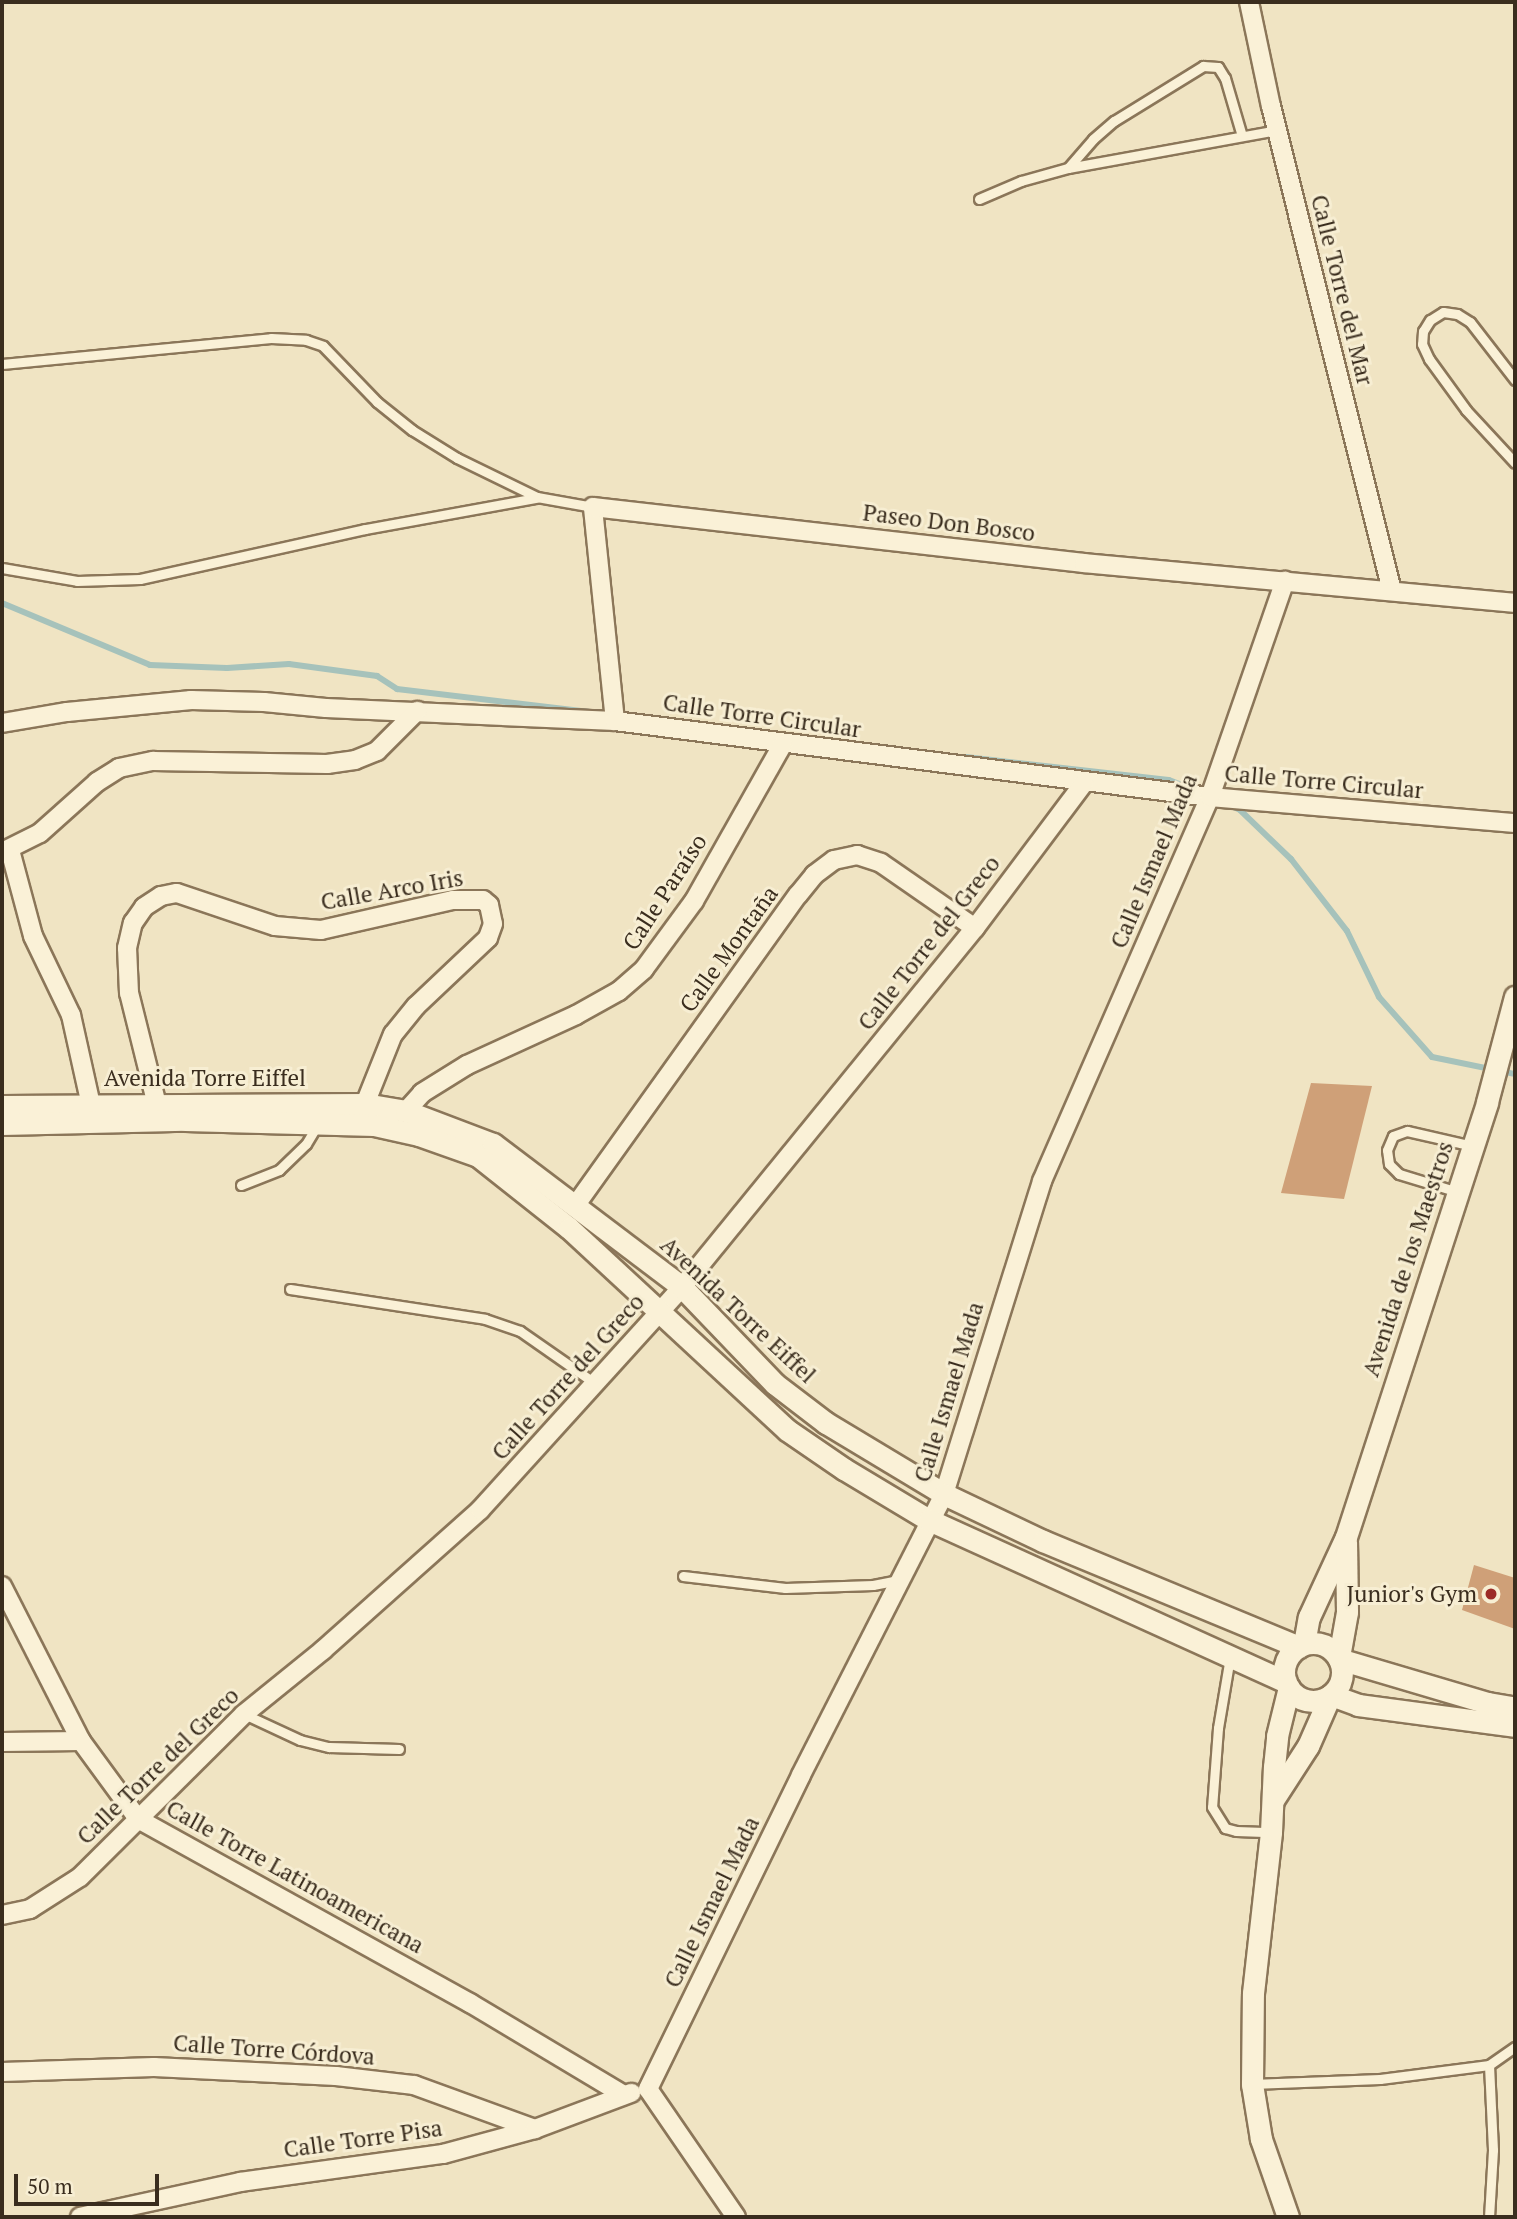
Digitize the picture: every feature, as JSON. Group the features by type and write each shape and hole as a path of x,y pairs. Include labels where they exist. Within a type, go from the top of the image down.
{"street":[{"name":"Calle Torre del Mar","path":"1249,2 1277,130 1391,589"},
{"name":"Paseo Don Bosco","path":"593,507 1084,563 1391,589 1515,603"},
{"path":"593,507 615,722"},
{"name":"Calle Ismael Mada","path":"648,2089 944,1494 1042,1181 1210,797 1285,581"},
{"name":"Calle Torre Circular","path":"2,723 67,712 191,700 615,722 1084,783 1210,797 1515,823"},
{"path":"92,1105 71,1016 33,936 6,851 40,833 97,782 119,768 153,761 327,764 355,760 377,751 417,711"},
{"name":"Calle Paraíso","path":"406,1111 422,1093 467,1065 576,1015 619,991 644,969 694,901 783,744"},
{"name":"Calle Torre del Greco","path":"2,1914 30,1909 80,1877 244,1714 323,1650 480,1510 682,1287 975,928 1084,783"},
{"name":"Calle Montaña","path":"575,1206 798,895 814,875 834,860 857,855 881,863 975,928"},
{"name":"Calle Arco Iris","path":"157,1105 129,993 127,948 133,923 144,906 161,896 177,893 275,926 321,930 453,900 483,900 489,905 493,924 488,938 451,977 416,1006 393,1034 365,1104"},
{"name":"Avenida de los Maestros","path":"1302,1646 1309,1617 1346,1536 1473,1146 1515,997"},
{"name":"Avenida Torre Eiffel","path":"2,1106 365,1104 406,1111 493,1144 682,1287 775,1384 826,1423 944,1494 1043,1541 1302,1646"},
{"name":"Avenida Torre Eiffel","path":"2,1124 185,1120 373,1125 419,1135 478,1156 561,1221 788,1430 844,1469 929,1520 1287,1684"},
{"name":"Avenida de los Maestros","path":"1339,1658 1347,1612 1346,1536"},
{"name":"Calle Torre Latinoamericana","path":"2,1586 81,1741 138,1819 470,2003 624,2095"},
{"path":"1287,2217 1262,2139 1252,2084 1253,1993 1271,1832 1277,1736 1287,1684 1286,1662 1302,1646 1324,1645 1339,1658 1488,1703 1515,1708"},
{"path":"1273,1800 1308,1746 1331,1695 1342,1678 1339,1658"},
{"path":"1287,1684 1303,1699 1321,1700 1331,1695 1358,1705 1515,1726"},
{"path":"2,1742 81,1741"},
{"name":"Calle Torre Córdova","path":"2,2072 154,2067 336,2076 414,2085 535,2129"},
{"path":"648,2089 736,2217"},
{"name":"Calle Torre Pisa","path":"80,2217 240,2182 443,2154 535,2129 624,2095 648,2089"}],"lane":[{"path":"1068,169 1093,139 1114,121 1203,66 1218,67 1225,78 1242,136"},
{"path":"979,199 1021,181 1068,169 1277,130"},
{"path":"1515,380 1471,322 1457,314 1443,312 1430,320 1423,331 1422,344 1429,359 1466,410 1515,463"},
{"path":"2,364 271,338 306,341 323,346 377,402 412,430 457,458 537,498 593,507"},
{"path":"2,568 77,581 140,579 365,529 537,498"},
{"path":"241,1185 279,1170 306,1143 319,1123"},
{"path":"1458,1192 1399,1174 1389,1164 1387,1150 1393,1136 1407,1130 1473,1146"},
{"path":"290,1289 485,1319 520,1331 596,1384"},
{"path":"683,1576 785,1588 873,1585 900,1579"},
{"path":"1230,1657 1218,1728 1212,1807 1225,1828 1271,1832"},
{"path":"244,1714 300,1740 329,1747 399,1749"},
{"path":"1252,2084 1380,2079 1489,2065 1515,2047"},
{"path":"1489,2065 1493,2150 1489,2217"}],"building":[{"path":"1311,1083 1372,1086 1344,1199 1281,1193"},
{"name":"Junior's Gym","path":"1474,1565 1515,1578 1515,1629 1462,1610"}],"waterway":[{"path":"2,603 150,665 227,668 289,664 377,676 397,689 590,712"},
{"path":"966,757 1169,780 1187,787"},
{"path":"1229,805 1240,810 1291,859 1347,931 1379,997 1432,1057 1515,1074"}],"place":[{"name":"Junior's Gym","path":"1491,1594"}]}
